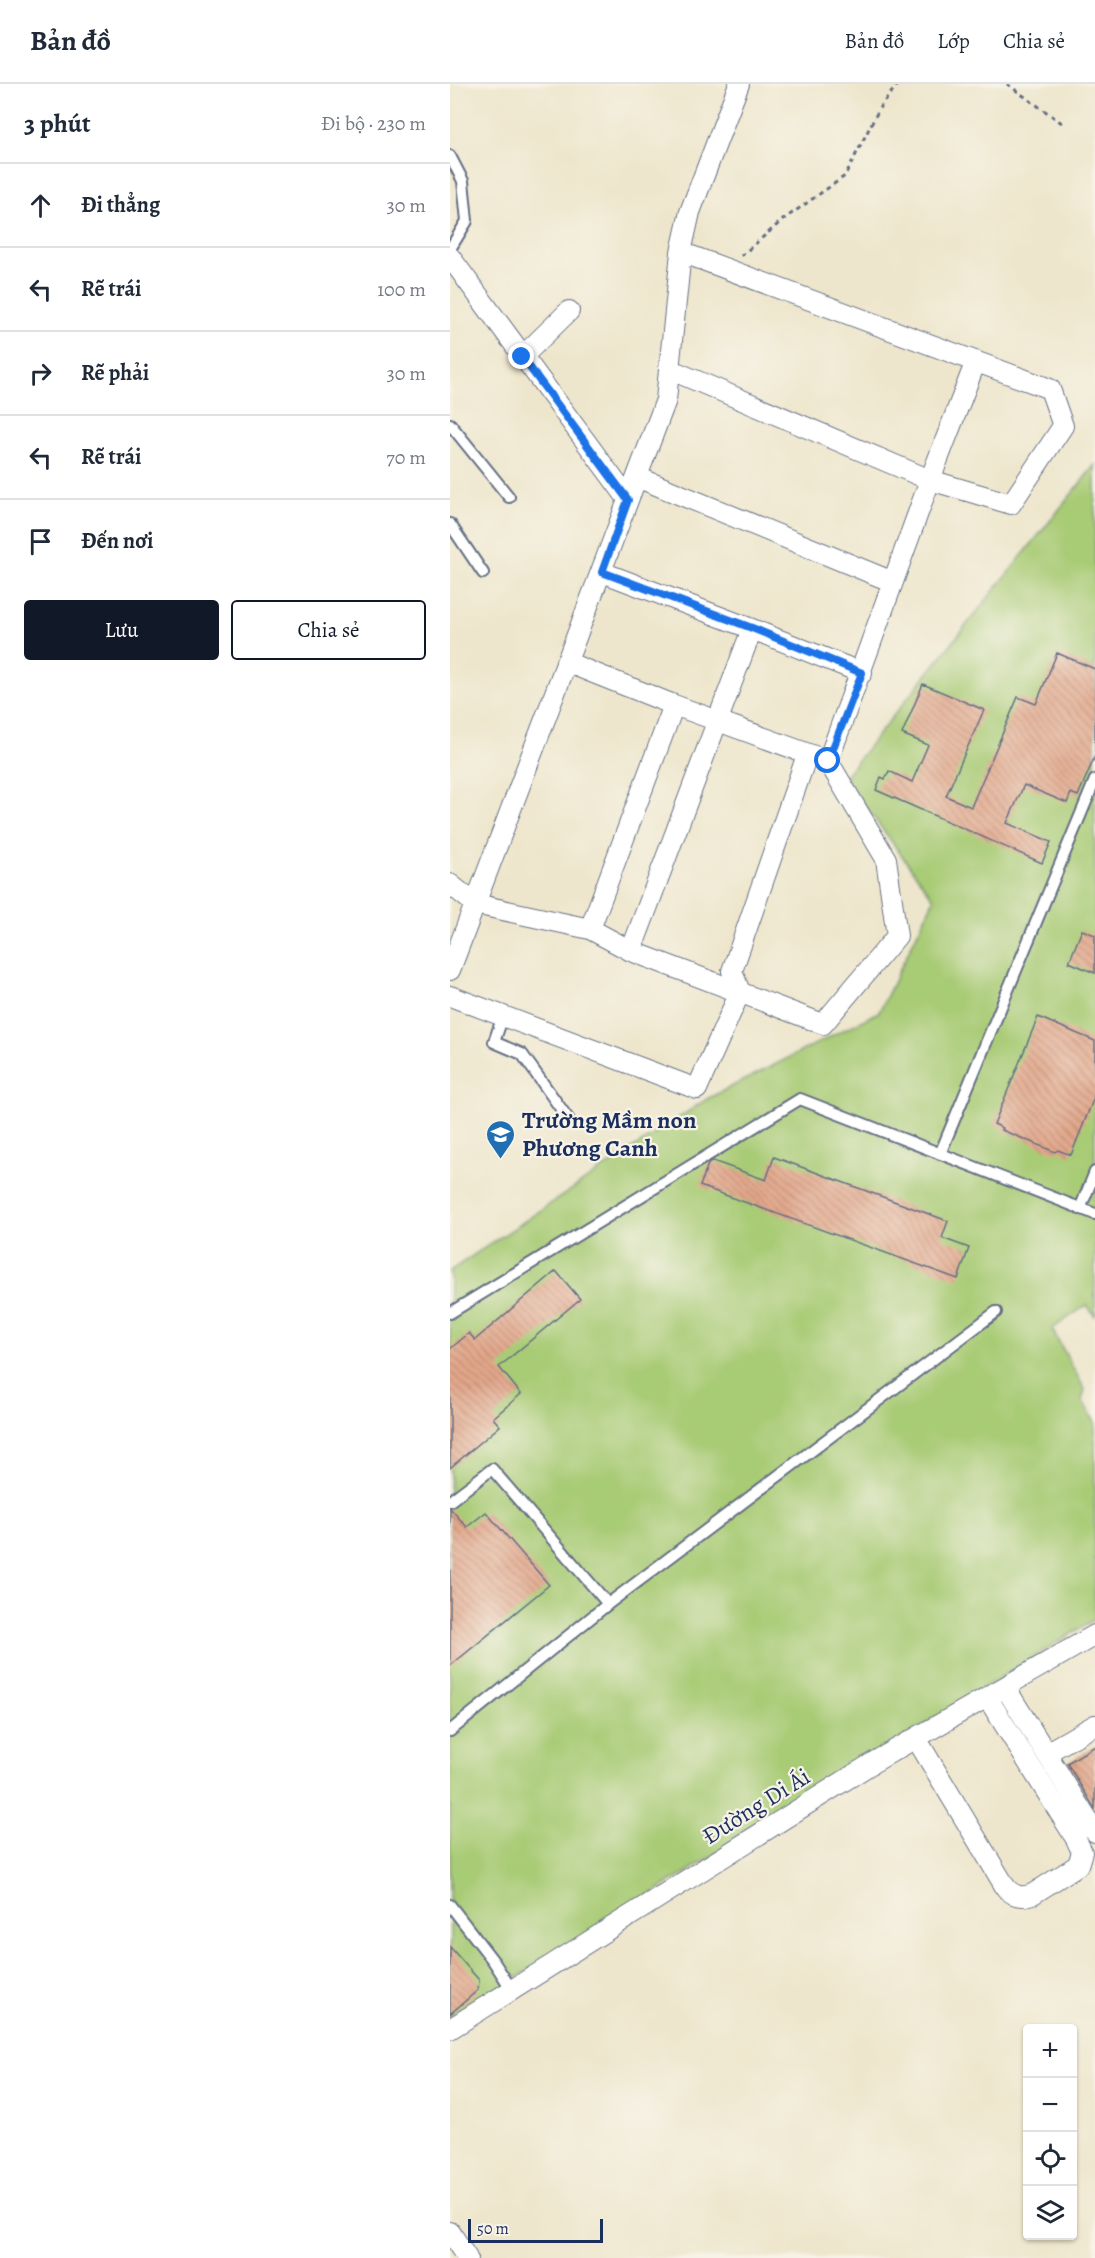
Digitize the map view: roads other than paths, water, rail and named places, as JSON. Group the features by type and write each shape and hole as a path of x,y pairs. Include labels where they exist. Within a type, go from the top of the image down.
{"street":[{"path":"450,970 666,400 681,252 690,212 735,85"},
{"path":"669,369 930,480 1011,504 1063,426 1050,389 681,252"},
{"path":"450,257 628,500"},
{"path":"522,357 569,311"},
{"path":"828,761 862,673 930,480 976,362"},
{"path":"637,477 893,582"},
{"path":"602,572 752,628 862,673"},
{"path":"631,951 752,628"},
{"path":"450,884 475,904 590,929 631,951 823,1024 897,936 886,859 828,761 674,705 566,662"},
{"path":"590,929 674,705"},
{"path":"450,996 697,1089 740,992 732,971 807,754"},
{"name":"Đường Di Ái","path":"450,2029 874,1762 1095,1635"},
{"path":"1005,1686 1095,1832"},
{"path":"916,1738 1006,1888 1012,1895 1025,1897 1033,1894 1078,1865 1082,1852 987,1697"},
{"path":"1046,1753 1095,1725"},
{"path":"450,2232 467,2258"}],"lane":[{"path":"450,156 463,181 467,221 450,249"},
{"path":"450,424 509,496"},
{"path":"450,524 483,573"},
{"path":"940,1154 1095,780"},
{"path":"503,1016 494,1042 522,1054 569,1120"},
{"path":"450,1313 800,1099 1095,1214"},
{"path":"1080,1209 1095,1172"},
{"path":"450,1731 608,1604 996,1312"},
{"path":"450,1501 492,1469 608,1604"},
{"path":"450,1905 494,1962 512,1990"}],"place":[{"name":"Trường Mầm non Phương Canh","path":"501,1160"}]}
